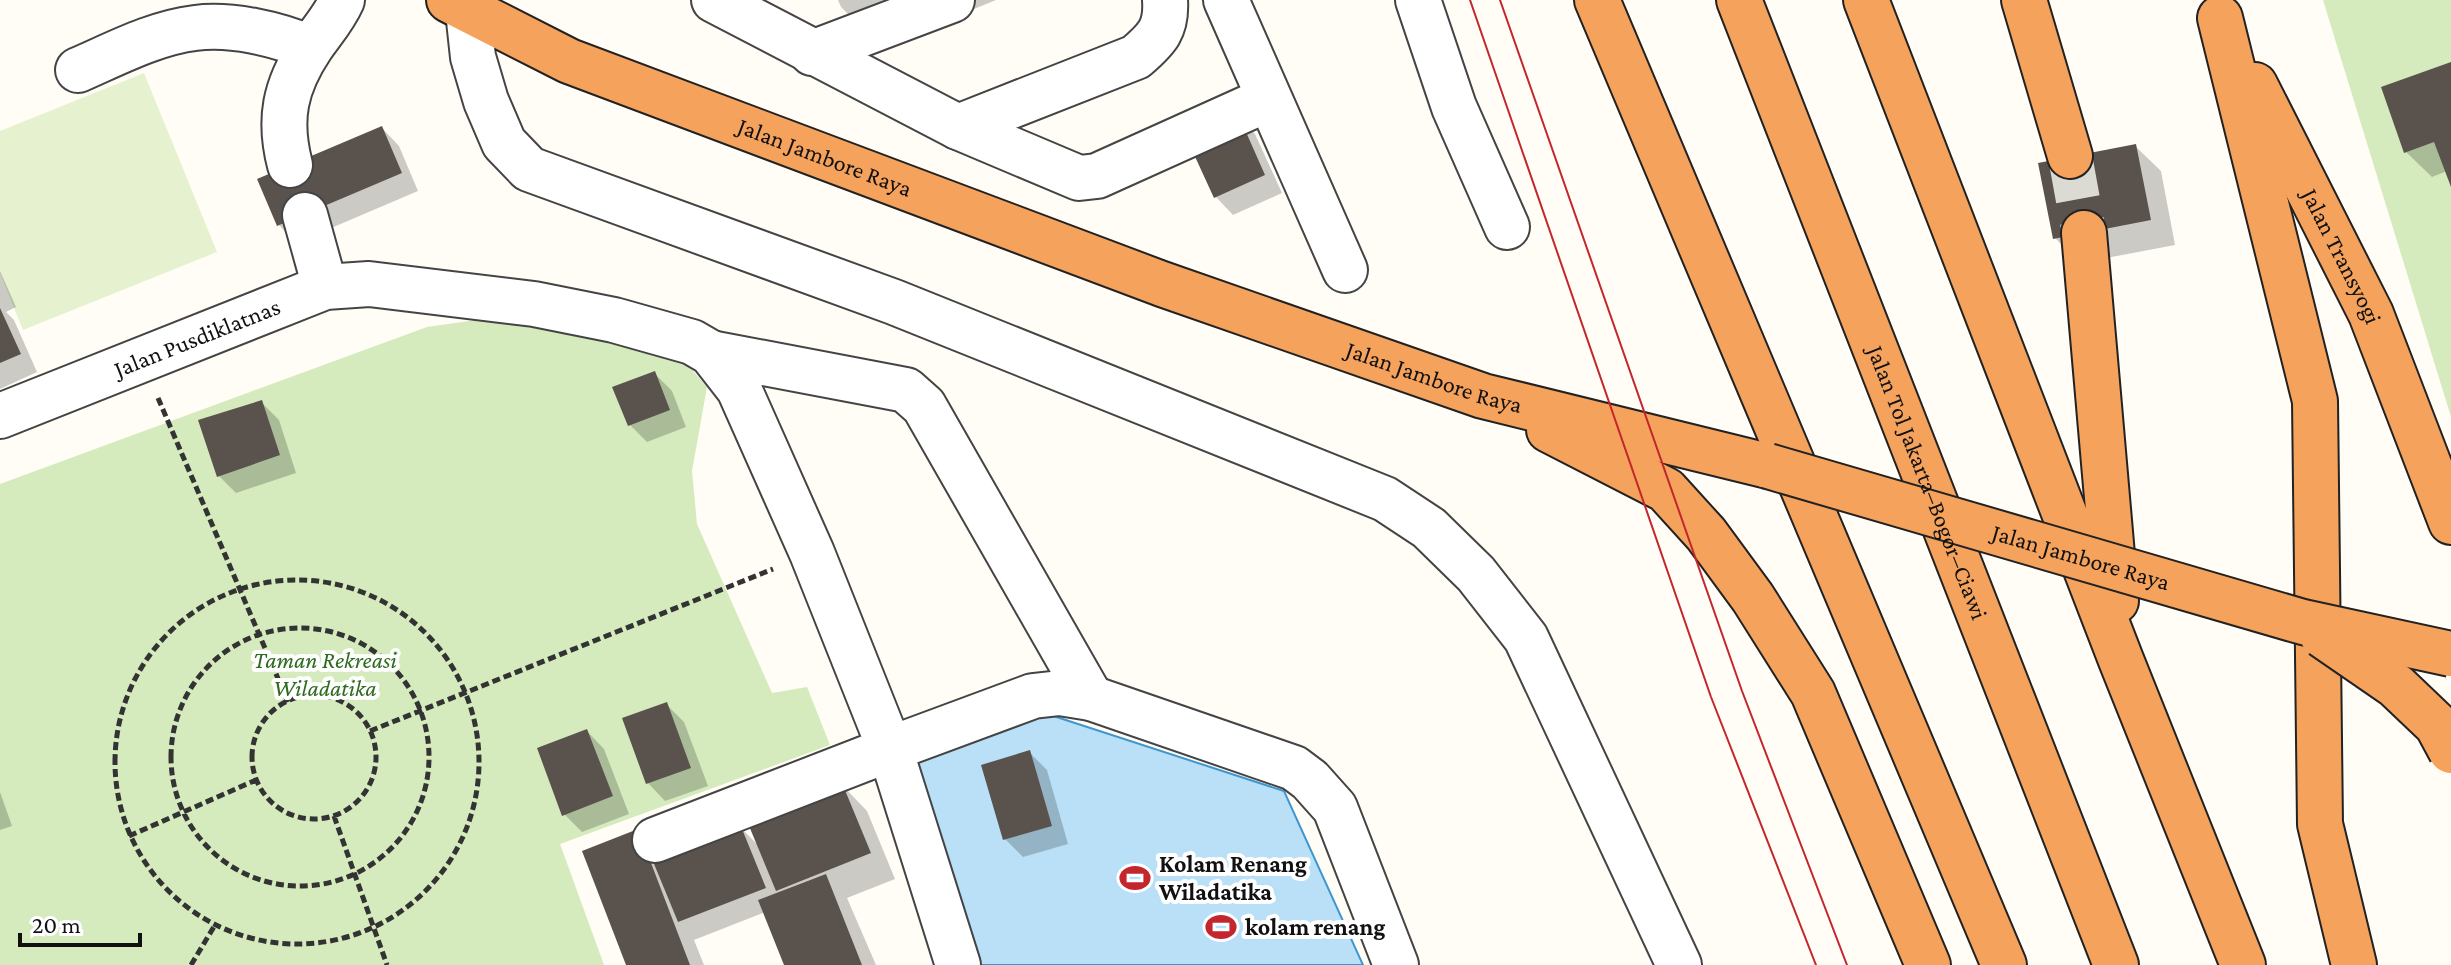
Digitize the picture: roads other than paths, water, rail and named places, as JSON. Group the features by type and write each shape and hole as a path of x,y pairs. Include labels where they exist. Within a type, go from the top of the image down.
{"highway":[{"path":"1597,0 2004,965"},
{"name":"Jalan Tol Jakarta–Bogor–Ciawi","path":"1739,0 2116,965"},
{"path":"1866,0 2121,660 2243,965"},
{"path":"2024,0 2070,156"},
{"name":"Jalan Jambore Raya","path":"483,9 569,61 1162,284 1483,396 1768,466 2303,622 2451,654"},
{"path":"2218,9 2315,401 2320,824 2354,965"},
{"name":"Jalan Transyogi","path":"2218,9 2371,314 2451,522"},
{"path":"2084,233 2121,660"},
{"path":"1483,396 1666,490 1706,534 1753,598 1813,693 1928,965"},
{"path":"2303,622 2396,686 2437,725 2451,751"}],"street":[{"path":"290,165 284,142 283,112 290,87 310,48 331,22 342,0"},
{"path":"714,0 958,127 1079,178 1097,176 1268,99"},
{"path":"812,53 952,0"},
{"path":"958,127 1136,57 1155,40 1161,29 1166,18 1165,0"},
{"path":"1226,0 1345,270"},
{"path":"1418,0 1454,107 1507,227"},
{"path":"483,9 473,57 486,101 504,143 529,169 894,302 1385,499 1429,528 1476,574 1526,638 1679,965"},
{"path":"78,70 153,38 197,27 285,37 310,48"},
{"path":"305,215 325,287"},
{"name":"Jalan Pusdiklatnas","path":"0,416 325,287 369,284 534,304 614,320 692,342 711,353 906,390 924,406 1091,698"},
{"path":"711,353 739,389 812,553 890,749 958,965"},
{"path":"655,840 1033,696 1060,693 1091,698 1294,768 1310,780 1335,808 1396,965"}],"water":[{"name":"Kolam Renang Wiladatika","path":"1035,710 1284,791 1363,965 975,965 907,756"}],"tunnel":[{"path":"2070,156 2084,233"}],"tram line":[{"path":"1470,0 1711,697 1816,965"},
{"path":"1500,0 1742,691 1847,965"}],"place":[{"name":"Kolam Renang Wiladatika","path":"1135,878"},
{"name":"kolam renang","path":"1221,927"}],"park label":[{"name":"Taman Rekreasi Wiladatika","path":"325,674"}]}
